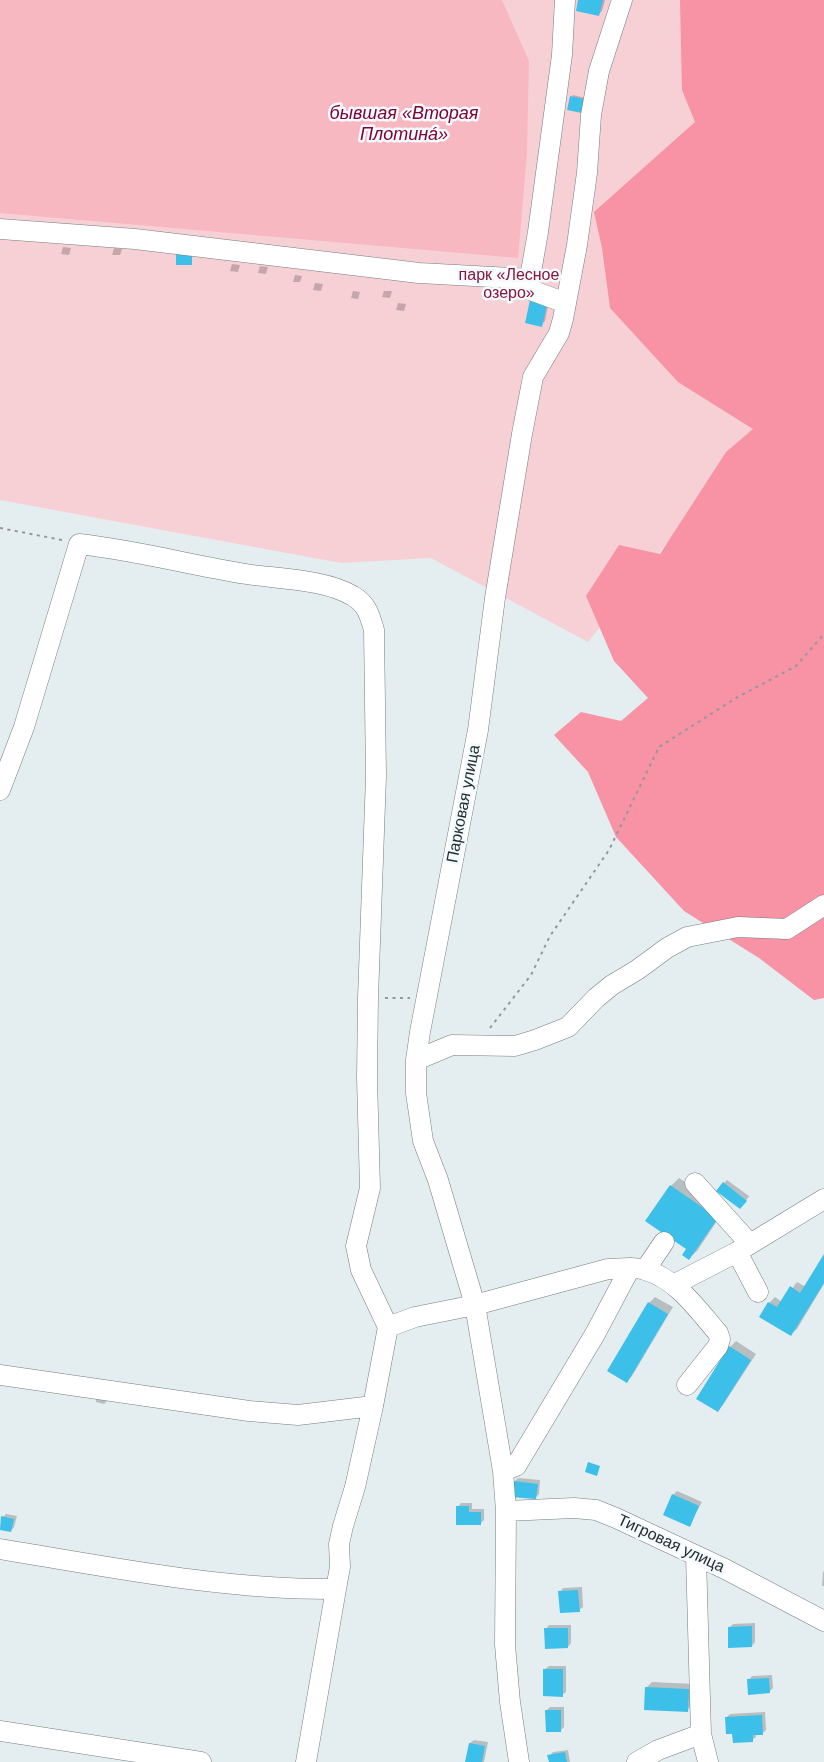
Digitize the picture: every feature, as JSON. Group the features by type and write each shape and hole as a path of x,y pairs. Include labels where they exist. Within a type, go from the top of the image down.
{"street":[{"path":"565,0 562,55 528,290 566,303"},
{"name":"Парковая улица","path":"519,1762 505,1646 506,1511 503,1471 475,1305 438,1180 423,1141 416,1093 416,1060 478,730 497,587 533,377 559,333 577,245 587,173 591,115 599,71 622,0"},
{"path":"0,229 135,239 419,273 530,279"},
{"path":"0,790 24,727 79,544 117,548 246,574 326,585 354,596 368,609 374,630 375,776 367,1078 370,1188 356,1245 361,1270 388,1327 355,1487 343,1526 336,1589 306,1762"},
{"path":"416,1060 452,1045 515,1046 535,1041 568,1027 612,985 687,937 738,927 787,929 824,905"},
{"path":"695,1183 743,1248 758,1292"},
{"path":"675,1284 743,1248 824,1199"},
{"path":"503,1471 516,1466 595,1334 638,1269 664,1242"},
{"path":"388,1327 415,1317 475,1305 608,1269 638,1269 675,1284 718,1333 720,1340 718,1346 687,1385"},
{"path":"0,1375 268,1413 298,1415 373,1406"},
{"name":"Тигровая улица","path":"506,1511 574,1508 596,1510 696,1556 824,1621"},
{"path":"0,1549 214,1583 262,1588 336,1589"},
{"path":"696,1556 701,1734 708,1762"},
{"path":"0,1731 201,1762"},
{"path":"637,1762 658,1750 701,1734"}],"path":[{"path":"0,528 79,544"},
{"path":"477,1045 531,975 550,936 609,850 659,747 736,698 796,666 824,634"},
{"path":"368,998 426,998"}],"green space":[{"name":"парк «Лесное озеро»","path":"0,0 824,0 769,415 588,642 431,558 341,563 0,500"}],"shaded area":[{"path":"680,0 824,0 824,998 814,1000 759,958 684,911 616,837 588,772 554,735 581,712 621,721 648,698 614,661 586,596 619,545 660,554 726,452 753,429 678,382 610,308 602,248 594,212 695,122 682,90"}],"water":[{"name":"бывшая «Вторая Плотинá»","path":"0,0 502,0 529,61 527,154 518,258 0,213"}],"building":[{"path":"578,0 603,0 599,16 576,11"},
{"path":"570,96 584,99 582,113 567,110"},
{"path":"176,254 192,255 192,265 176,265"},
{"path":"530,300 547,304 542,327 525,323"},
{"path":"723,1182 747,1201 740,1209 716,1191"},
{"path":"670,1185 718,1218 689,1260 682,1255 686,1249 645,1221"},
{"path":"824,1254 824,1283 791,1336 759,1317 768,1302 777,1307 790,1286 800,1293"},
{"path":"648,1302 668,1314 627,1383 607,1371"},
{"path":"729,1346 751,1360 718,1412 696,1399"},
{"path":"588,1462 600,1466 597,1476 585,1472"},
{"path":"513,1481 538,1484 536,1499 511,1497"},
{"path":"672,1494 699,1506 690,1527 663,1515"},
{"path":"456,1506 469,1506 469,1512 481,1512 481,1525 456,1525"},
{"path":"1,1516 14,1519 11,1532 0,1530"},
{"path":"578,1590 580,1612 560,1613 558,1591"},
{"path":"752,1626 752,1647 728,1648 728,1627"},
{"path":"544,1628 568,1628 568,1648 545,1649"},
{"path":"543,1669 563,1669 563,1697 543,1696"},
{"path":"769,1678 770,1693 748,1695 747,1679"},
{"path":"645,1687 689,1689 688,1712 644,1710"},
{"path":"545,1710 561,1710 561,1732 546,1732"},
{"path":"762,1715 763,1735 753,1735 753,1742 733,1743 732,1734 726,1734 725,1717"},
{"path":"469,1743 485,1746 482,1762 465,1762"},
{"path":"565,1752 567,1762 549,1762 547,1755"}]}
